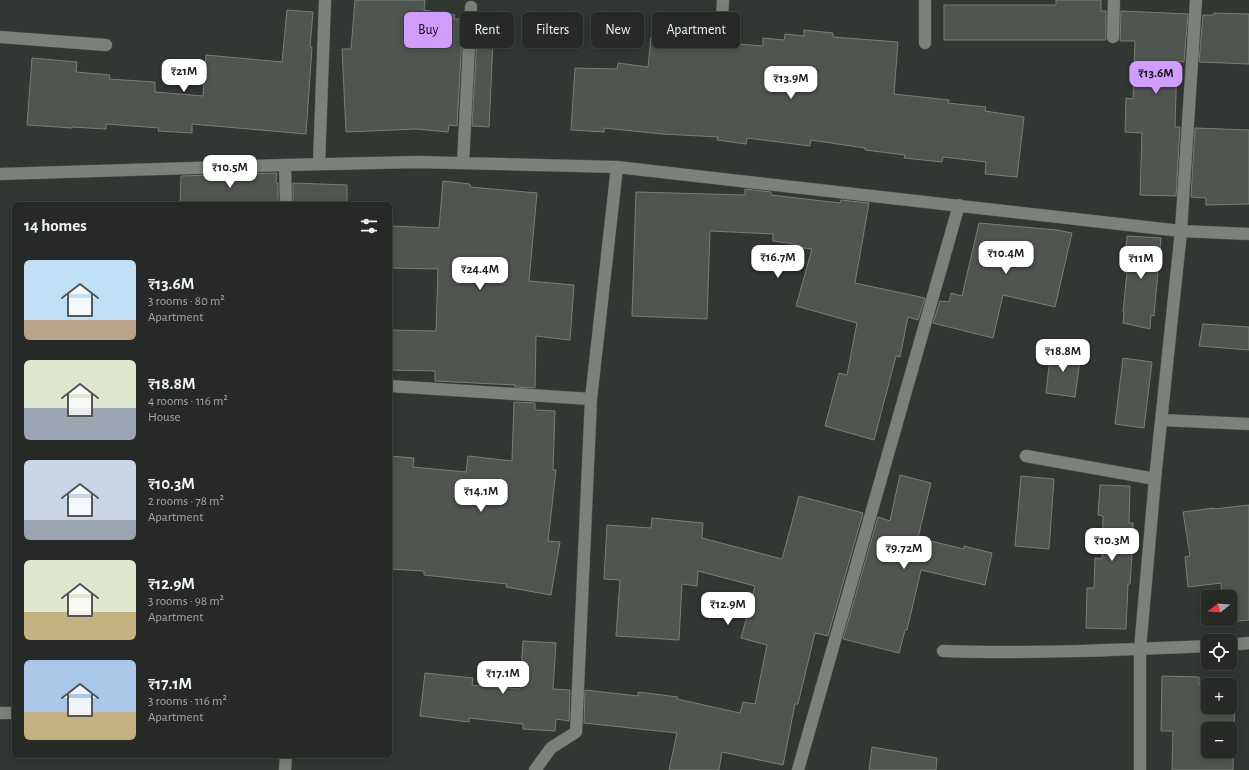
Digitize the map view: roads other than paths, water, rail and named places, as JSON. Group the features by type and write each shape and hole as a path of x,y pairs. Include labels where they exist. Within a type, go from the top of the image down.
{"street":[{"path":"320,164 325,0"},
{"path":"722,12 723,0"},
{"path":"925,0 925,43"},
{"path":"1113,37 1114,0"},
{"path":"1140,770 1140,649 1155,479 1181,231 1196,0"},
{"path":"463,163 471,7"},
{"path":"0,37 106,45"},
{"path":"0,174 417,162 617,166 1181,231 1249,234"},
{"path":"285,165 286,202"},
{"path":"535,770 551,748 576,732 591,400 617,166"},
{"path":"798,770 959,206"},
{"path":"392,386 591,400"},
{"path":"1162,420 1249,424"},
{"path":"1026,456 1155,479"},
{"path":"1237,644 1249,644"},
{"path":"943,651 991,652 1201,646"},
{"path":"0,713 12,713"},
{"path":"285,770 286,758"}]}
